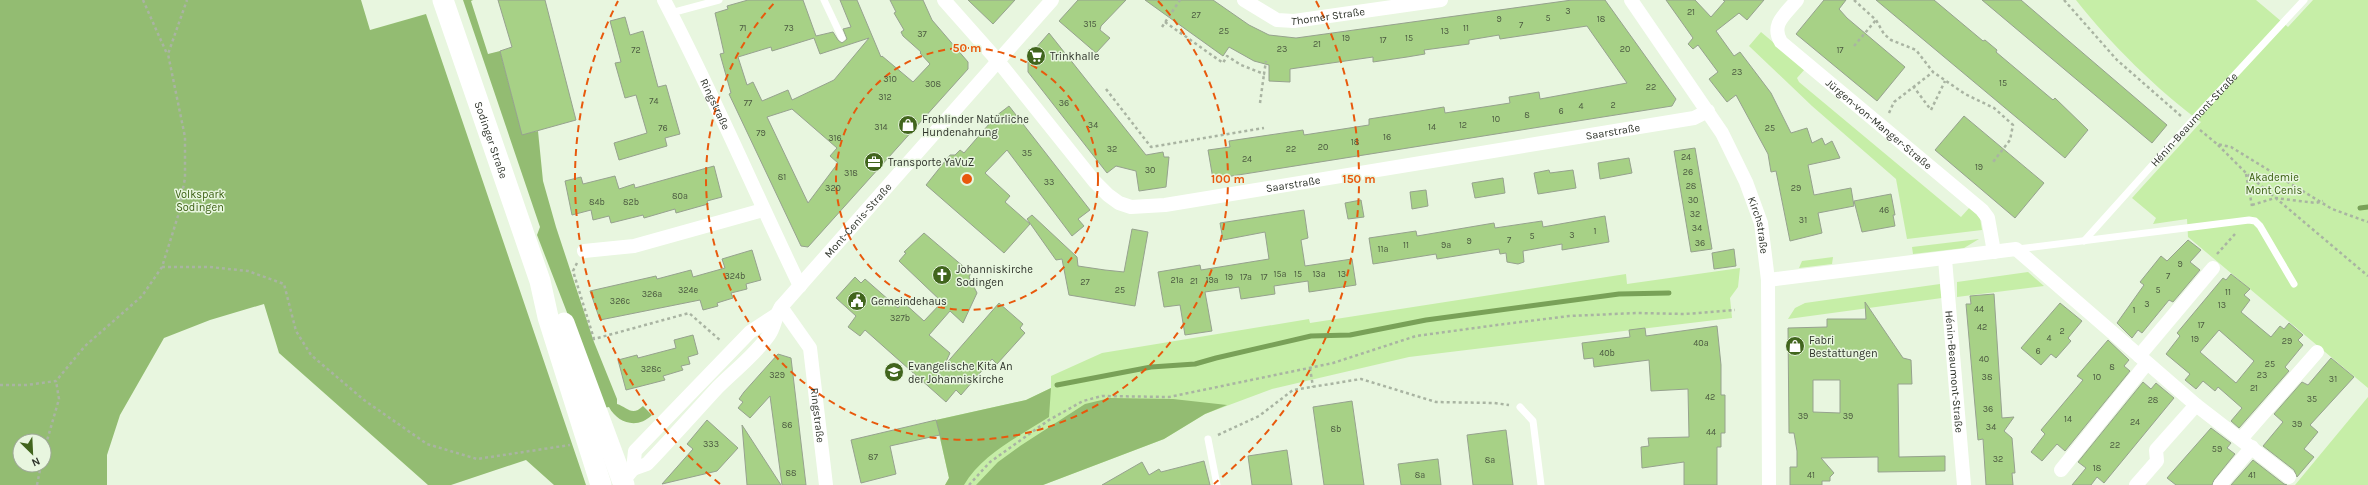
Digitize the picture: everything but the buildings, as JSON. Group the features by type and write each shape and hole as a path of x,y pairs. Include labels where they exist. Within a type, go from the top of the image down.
{"main road":[{"name":"Sodinger Straße","path":"443,0 540,281 548,317 601,485"},
{"name":"Sodinger Straße","path":"540,281 565,325 625,480"}],"street":[{"name":"Ringstraße","path":"664,0 697,63 763,210 800,286"},
{"name":"Saarstraße","path":"944,0 998,61 1094,181 1113,199 1131,207 1165,205 1431,162 1694,118 1708,111"},
{"name":"Mont-Cenis-Straße","path":"625,480 647,464 719,386 743,365 771,334 778,311 1052,0"},
{"name":"Thorner Straße","path":"1244,0 1277,20 1294,21 1441,0"},
{"name":"Kirchstraße","path":"1631,0 1708,111 1735,158 1756,208 1765,245 1768,280 1769,485"},
{"name":"Jürgen-von-Manger-Straße","path":"1797,0 1776,25 1776,31 1780,42 1982,210 1988,218 1994,252"},
{"path":"584,251 634,246 763,210"},
{"path":"1768,280 2016,250 2196,405 2289,478"},
{"name":"Hénin-Beaumont-Straße","path":"1945,259 1964,485"},
{"path":"2061,470 2213,268"},
{"name":"Ringstraße","path":"778,311 810,348 826,485"},
{"path":"2220,485 2246,443 2317,352"},
{"path":"2136,485 2156,460 2156,450 2196,405"}],"lane":[{"path":"671,13 719,0"},
{"path":"824,0 842,38"},
{"name":"Hénin-Beaumont-Straße","path":"2084,240 2304,0"},
{"path":"2016,250 2246,220 2255,221 2260,226 2294,284"},
{"path":"1520,407 1533,421 1541,485"},
{"path":"1208,439 1217,485"}],"path":[{"path":"0,384 27,385 56,381 85,346 142,296 162,267 178,216 185,178 185,137 168,54 143,0"},
{"path":"168,54 187,0"},
{"path":"1162,27 1180,0"},
{"path":"1854,0 1876,20 1884,34 1892,40 1916,50 1933,72 1945,81 1994,108 2013,125 2010,140 1993,162"},
{"path":"1854,46 1876,20"},
{"path":"1165,22 1223,63 1227,56 1241,65 1264,74"},
{"path":"1260,103 1266,61"},
{"path":"1880,125 1894,102 1933,72"},
{"path":"1913,86 1931,110 1945,81"},
{"path":"1106,90 1151,146 1264,128"},
{"path":"2217,144 2246,173 2368,276"},
{"path":"2213,268 2215,258 2246,220 2252,205 2246,173"},
{"path":"2252,205 2275,198 2316,203 2323,201"},
{"path":"584,251 573,271 594,339 689,313 722,342"},
{"path":"162,267 210,267 248,271 284,284 296,331 311,355 364,400 427,444 477,459 554,446 576,445"},
{"path":"969,485 990,462 1049,420 1083,401 1102,396 1169,397 1333,363 1416,336 1460,330 1569,316 1637,313 1685,314 1735,310"},
{"path":"1310,368 1313,387"},
{"path":"1208,439 1259,416 1293,390 1361,379 1436,402 1494,403 1520,407"},
{"path":"49,433 59,399 56,381"},
{"path":"37,485 39,473"}],"green space":[{"name":"Volkspark Sodingen","path":"0,0 361,0 370,30 426,14 586,485 554,485 526,460 451,485 428,485 279,353 264,304 210,320 164,338 120,415 107,455 107,485 0,485"},
{"path":"463,0 473,0 471,1 488,54 500,51 522,134 538,131 543,181 556,227 594,342 617,399 617,404 633,411 636,411 643,406 652,415 641,422 629,423 623,421 613,413 609,407 604,408 537,235 540,227"},
{"name":"Akademie Mont Cenis","path":"2076,0 2256,0 2288,27 2313,0 2368,0 2368,388 2188,237 2187,219 2153,224 2156,218 2132,198 2201,122 2151,81 2103,32"},
{"path":"1761,32 1805,69 1797,78 1799,82 1961,217 1970,207 1980,218 1982,230 1907,239 1896,179 1812,106 1749,46"},
{"path":"1979,239 1964,248 1913,254 1912,247"},
{"path":"1833,257 1832,264 1799,268 1802,261"},
{"path":"1740,268 1738,287 1730,298 1732,318 1409,357 1272,389 1205,414 1164,439 1043,485 945,485 949,478 936,420 1026,400 1051,388 1051,376 1102,353 1309,319 1310,323 1626,274 1627,284"},
{"path":"2028,272 2044,286 1957,297 1957,282"},
{"path":"1940,284 1942,298 1788,319 1795,308 1805,303"},
{"path":"1051,388 1049,417 1002,446 981,464 964,485 945,485 949,478 936,420 1026,400"},
{"path":"2368,397 2368,485 2295,485"},
{"path":"1110,398 1173,399 1227,405 1205,414 1164,439 1043,485 976,485 998,462 1020,446 1085,404"}],"waterway":[{"path":"2360,208 2368,207"},
{"path":"1057,385 1151,367 1195,364 1311,336 1350,335 1426,320 1619,294 1669,293"}],"place":[{"name":"Trinkhalle","path":"1036,56"},
{"name":"Frohlinder Natürliche Hundenahrung","path":"908,125"},
{"name":"Transporte YaVuZ","path":"874,162"},
{"name":"Johanniskirche Sodingen","path":"942,275"},
{"name":"Gemeindehaus","path":"857,301"},
{"name":"Fabri Bestattungen","path":"1795,346"},
{"name":"Evangelische Kita An der Johanniskirche","path":"894,372"}]}
